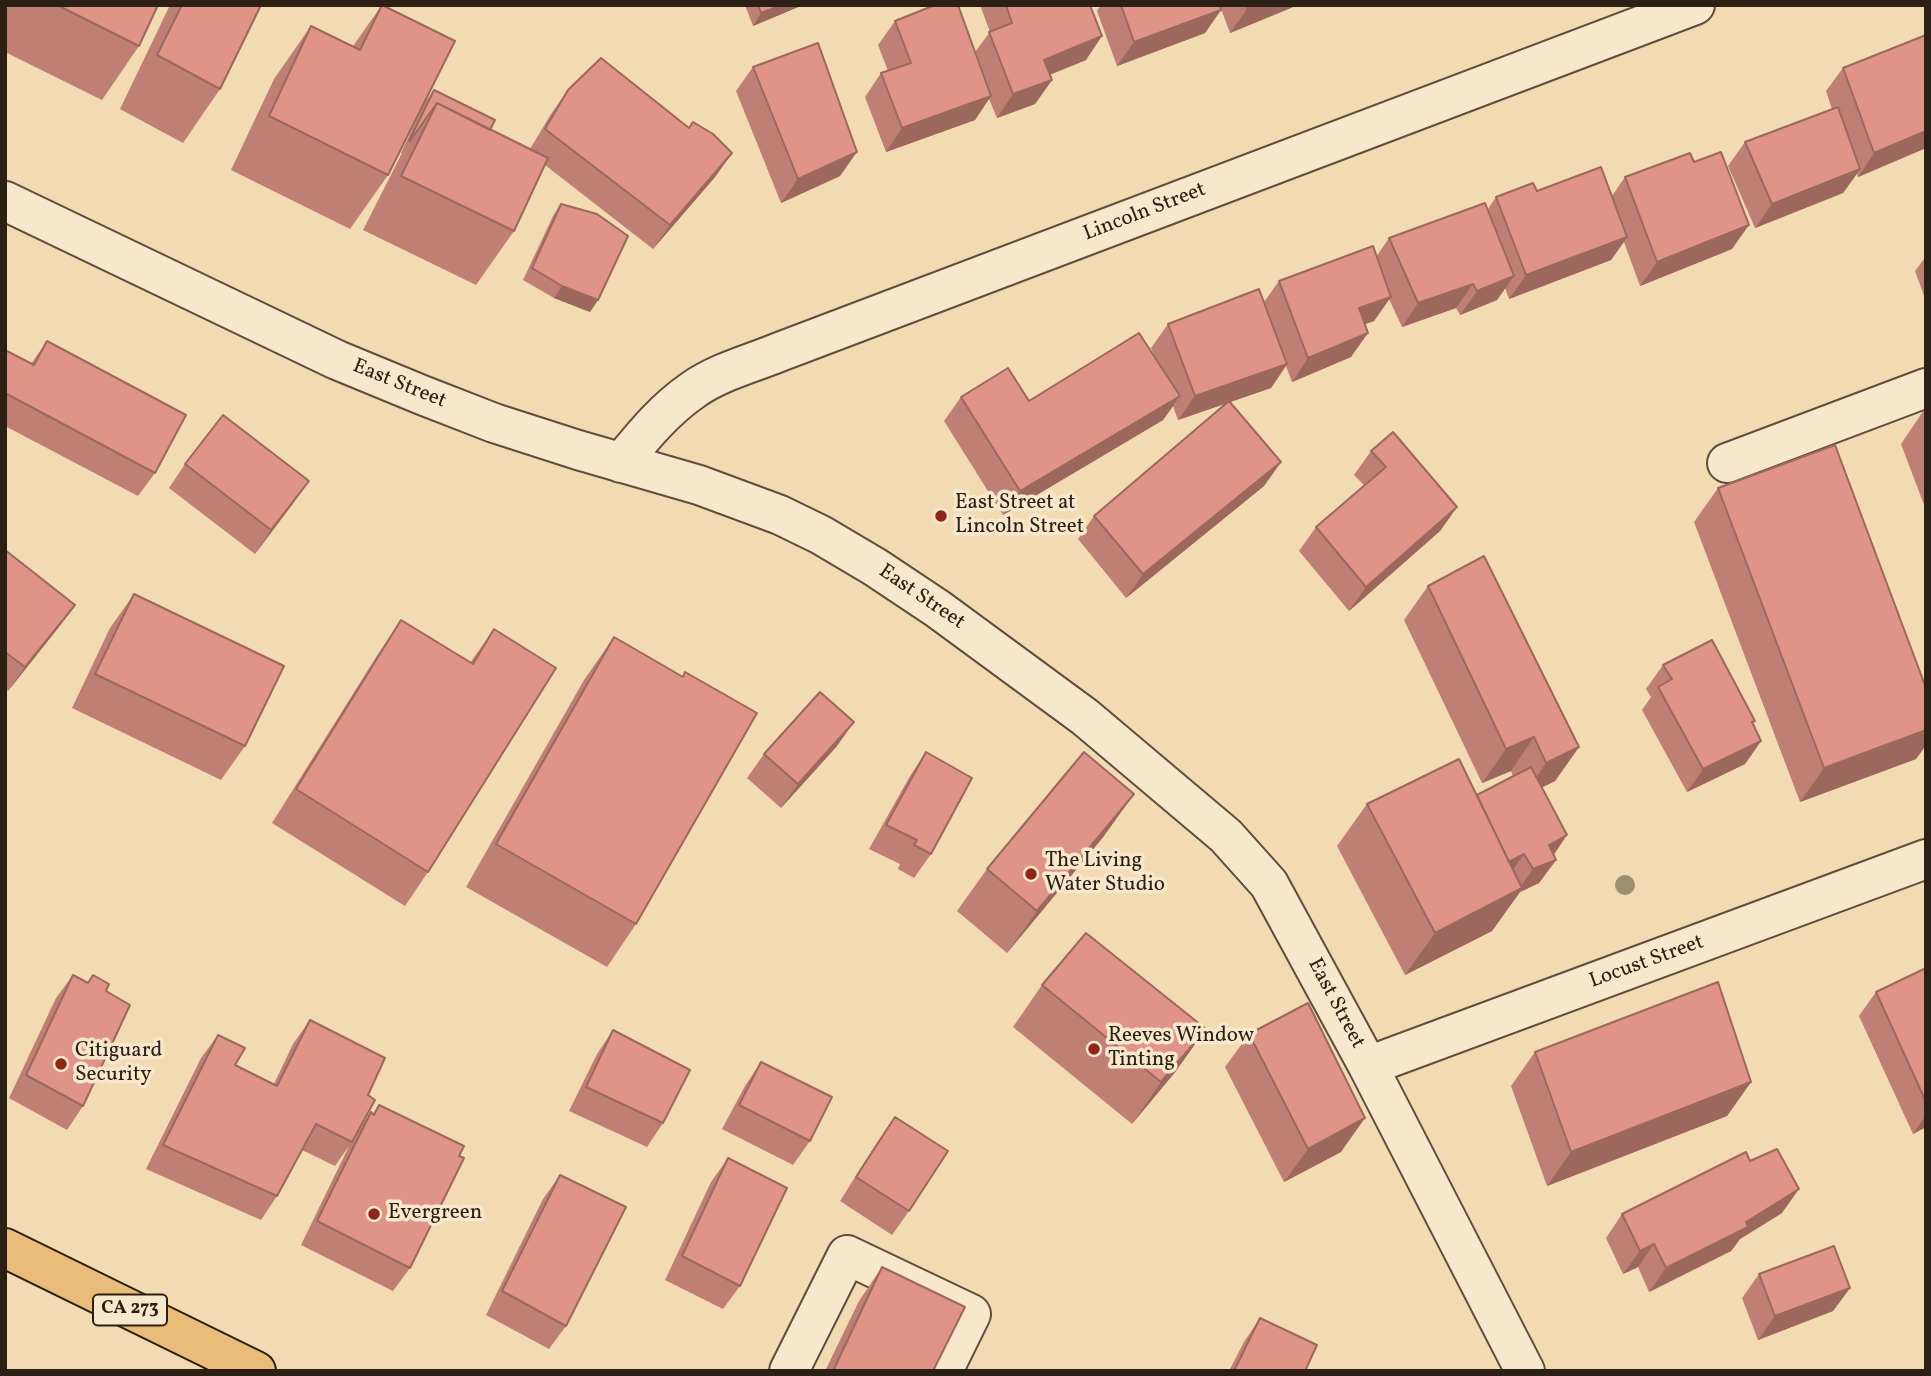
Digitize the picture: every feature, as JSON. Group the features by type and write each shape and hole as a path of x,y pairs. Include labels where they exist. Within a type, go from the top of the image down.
{"main road":[{"name":"CA 273","path":"5,1248 256,1371"}],"street":[{"name":"Lincoln Street","path":"621,463 663,414 694,389 712,379 1695,5"},
{"name":"East Street","path":"5,201 337,360 494,423 699,485 780,515 821,535 875,567 938,609 1085,716 1226,836 1269,884 1368,1066 1525,1371"},
{"path":"1727,463 1926,388"},
{"name":"Locust Street","path":"1368,1066 1926,859"},
{"path":"789,1371 847,1255 971,1314 943,1371"}],"building":[{"path":"57,5 158,5 139,46"},
{"path":"182,5 261,5 220,89 157,55"},
{"path":"382,5 455,41 388,175 269,116 311,26 360,50"},
{"path":"758,5 782,5 761,13"},
{"path":"935,5 958,5 991,96 902,128 881,73 911,63 895,21"},
{"path":"1006,5 1090,5 1102,36 1044,60 1052,80 1013,94 989,32 1012,23"},
{"path":"1121,5 1220,5 1221,10 1134,42"},
{"path":"1926,35 1926,131 1874,153 1843,68"},
{"path":"818,43 857,152 798,179 753,67"},
{"path":"601,58 689,128 693,122 713,134 732,153 670,225 545,129 568,90"},
{"path":"434,90 495,120 490,130 437,103 409,141"},
{"path":"437,103 548,158 514,231 401,176"},
{"path":"1838,107 1860,169 1772,204 1745,142"},
{"path":"1721,152 1749,225 1657,262 1625,177 1690,153 1694,162"},
{"path":"1601,167 1627,237 1526,275 1496,197 1533,183 1537,191"},
{"path":"1485,203 1514,276 1477,291 1473,284 1418,303 1389,238"},
{"path":"561,204 597,214 628,236 598,300 562,286 532,268"},
{"path":"1373,246 1391,297 1359,308 1368,333 1308,358 1279,281"},
{"path":"1259,289 1287,364 1195,396 1168,324"},
{"path":"1139,333 1180,396 1020,491 961,397 1008,368 1029,401"},
{"path":"47,341 186,415 155,473 5,393 5,350 34,365"},
{"path":"1229,401 1281,462 1143,574 1094,516"},
{"path":"223,415 309,481 271,530 185,464"},
{"path":"1393,432 1457,507 1366,587 1316,527 1386,467 1371,451"},
{"path":"1835,445 1926,688 1926,730 1824,768 1718,488"},
{"path":"5,550 75,605 25,667 5,652"},
{"path":"1484,556 1579,747 1546,763 1534,737 1506,749 1428,586"},
{"path":"134,594 284,666 245,746 95,674"},
{"path":"401,620 473,664 494,629 556,668 428,872 296,789"},
{"path":"614,637 683,677 685,672 757,713 636,924 496,844"},
{"path":"1712,640 1755,721 1752,722 1761,741 1703,769 1658,687 1672,679 1663,665"},
{"path":"820,692 854,722 798,784 764,754"},
{"path":"926,752 972,778 931,854 914,845 917,840 886,825"},
{"name":"The Living Water Studio","path":"1084,752 1134,794 1037,911 987,869"},
{"path":"1459,759 1522,888 1435,933 1367,804"},
{"path":"1531,767 1567,835 1549,845 1556,860 1533,869 1524,854 1509,862 1477,795"},
{"path":"1086,933 1206,1029 1161,1082 1042,985"},
{"path":"1926,968 1926,1102 1876,992"},
{"name":"Citiguard Security","path":"73,975 88,983 93,975 109,984 106,991 130,1005 83,1106 26,1075"},
{"path":"1718,982 1751,1082 1571,1152 1535,1052"},
{"path":"1308,1003 1365,1118 1308,1149 1249,1034"},
{"path":"310,1020 385,1058 368,1095 375,1100 352,1142 316,1124 277,1196 163,1145 218,1035 245,1048 235,1065 277,1086"},
{"path":"613,1030 690,1070 663,1123 586,1087"},
{"path":"761,1062 832,1097 810,1141 739,1105"},
{"name":"Evergreen","path":"379,1105 464,1146 459,1156 464,1158 410,1268 317,1221 371,1112 374,1115"},
{"path":"895,1117 948,1151 909,1211 856,1177"},
{"path":"1777,1149 1799,1189 1746,1222 1748,1227 1666,1268 1654,1244 1640,1251 1622,1214 1746,1152 1750,1161"},
{"path":"728,1158 787,1188 740,1286 682,1256"},
{"path":"560,1175 626,1207 566,1326 502,1291"},
{"path":"1834,1246 1850,1288 1775,1316 1759,1274"},
{"path":"882,1267 965,1307 933,1371 833,1371"},
{"path":"1260,1318 1317,1345 1305,1371 1234,1371"}],"place":[{"name":"East Street at Lincoln Street","path":"941,516"},
{"name":"The Living Water Studio","path":"1031,874"},
{"name":"Reeves Window Tinting","path":"1094,1049"},
{"name":"Citiguard Security","path":"61,1064"},
{"name":"Evergreen","path":"374,1214"}]}
